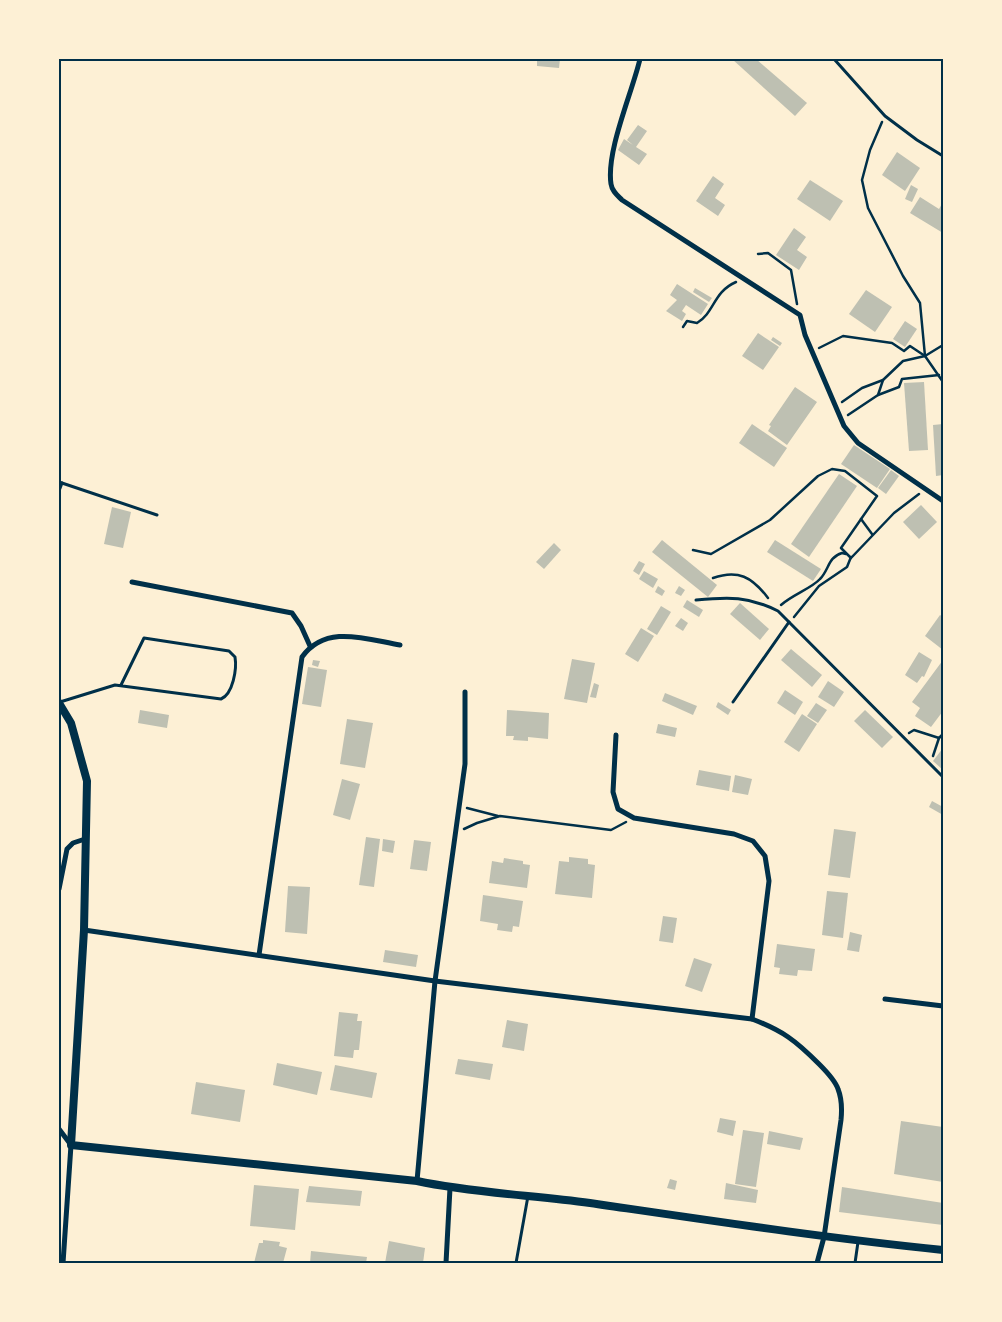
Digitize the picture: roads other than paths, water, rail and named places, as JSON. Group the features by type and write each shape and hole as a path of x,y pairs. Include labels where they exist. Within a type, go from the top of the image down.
{"street":[{"path":"640,59 615,142 610,183 612,191 622,200 800,315 812,352 835,408 840,419 858,443 943,500"},
{"path":"132,582 292,613 302,626 310,646"},
{"path":"259,955 302,657 310,646 320,639 334,637 353,636 400,645"},
{"path":"416,1181 435,980 465,764 465,692"},
{"path":"59,703 71,723 86,781 84,930 63,1263"},
{"path":"616,735 613,792 618,809 634,818 734,834 753,840 765,856 769,881 752,1019"},
{"path":"59,888 67,849 73,843 86,839"},
{"path":"84,930 435,980 752,1019 776,1029 795,1040 826,1072 838,1088 842,1104 824,1237 817,1263"},
{"path":"885,999 943,1006"},
{"path":"59,1129 71,1145 416,1181 450,1188 528,1195 824,1237 943,1250"},
{"path":"446,1263 450,1188"}],"lane":[{"path":"834,59 885,116 917,140 943,156"},
{"path":"59,491 60,482 157,515"},
{"path":"696,600 732,597 763,603 777,609 904,736 943,778"},
{"path":"733,702 789,622"},
{"path":"59,703 106,686 121,685 221,699 226,696 230,688 235,657 229,651 144,638 121,685"},
{"path":"516,1263 528,1195"},
{"path":"855,1263 858,1241"}]}
